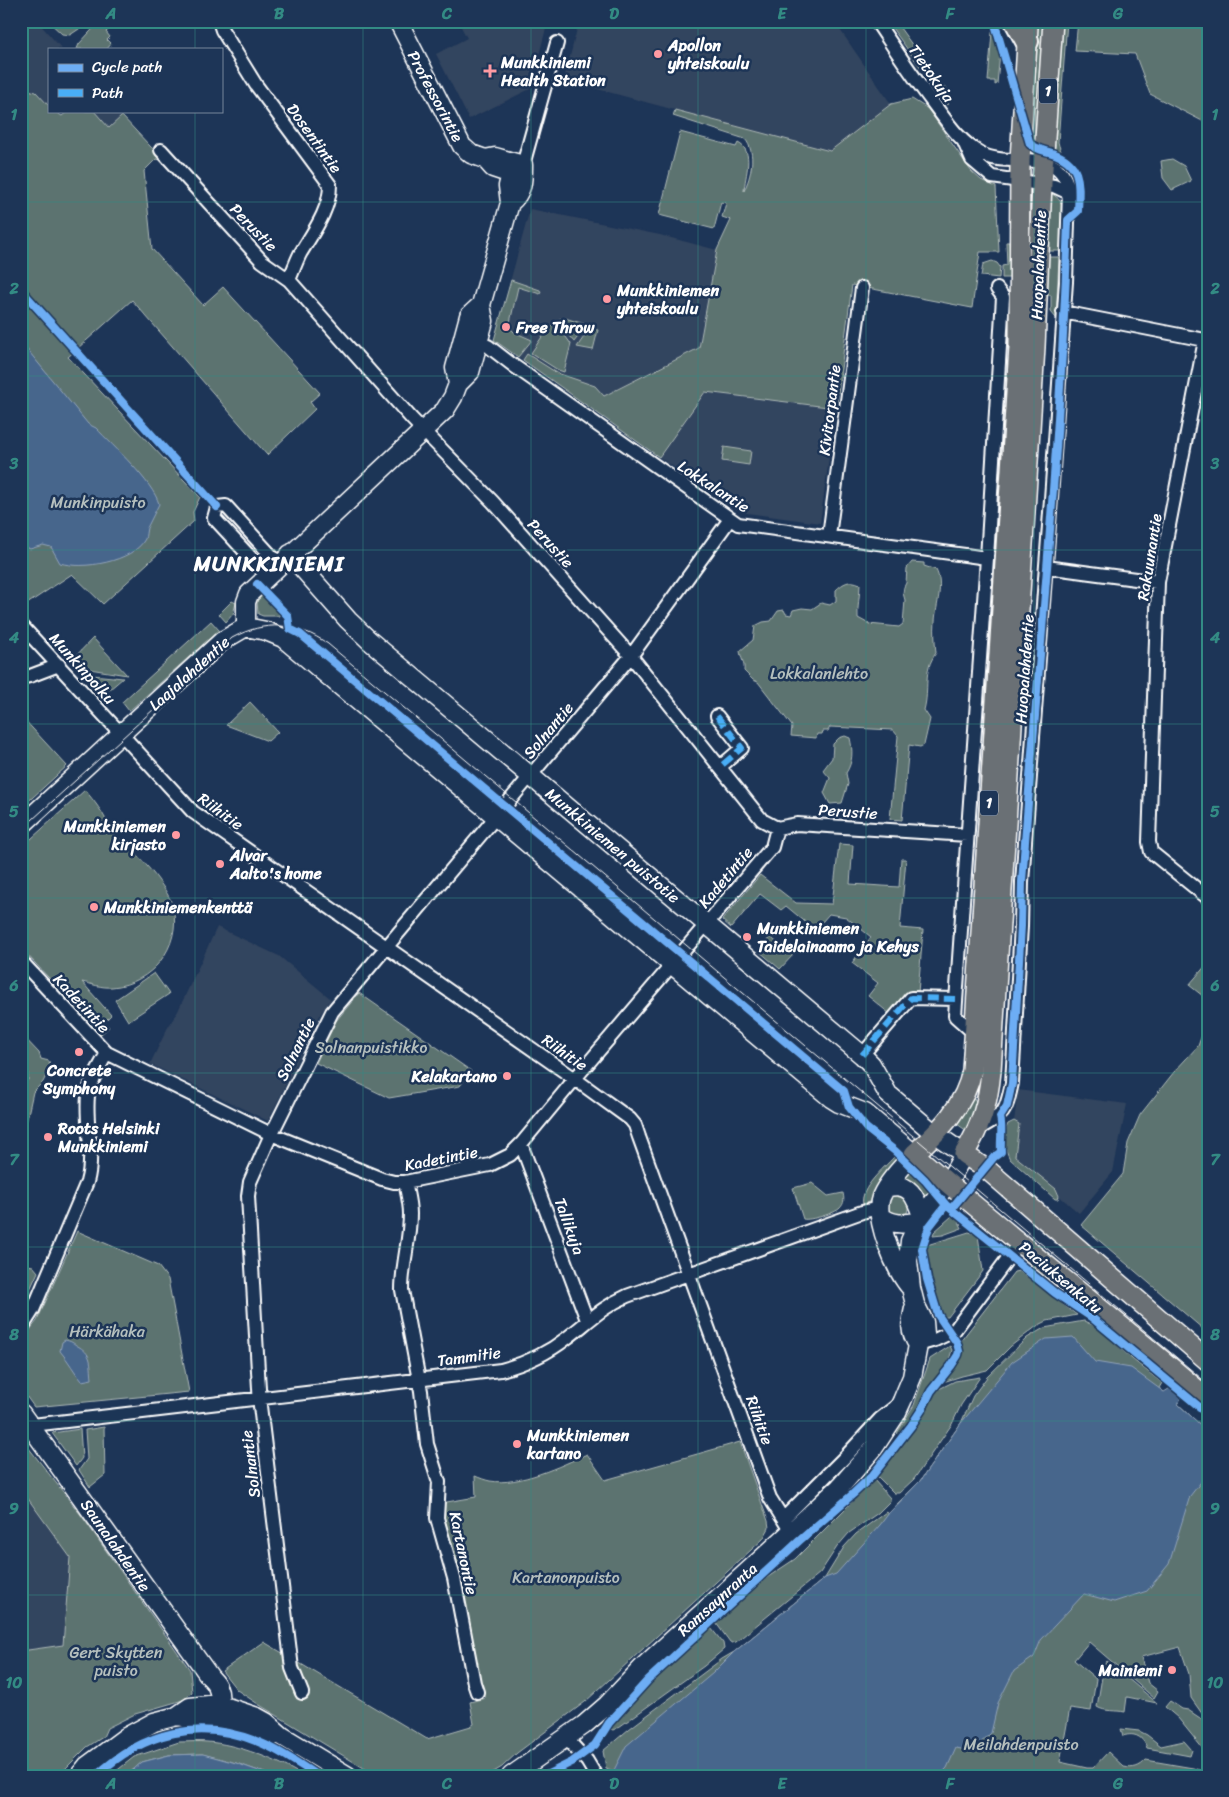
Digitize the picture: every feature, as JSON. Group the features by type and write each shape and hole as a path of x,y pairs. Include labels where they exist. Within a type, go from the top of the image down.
{"highway":[{"name":"1","path":"1016,21 1028,31"}],"main road":[{"name":"Huopalahdentie","path":"964,1154 978,1129 990,1085 1035,357 1043,161 1053,21"},
{"name":"Huopalahdentie","path":"914,1154 935,1134 953,1112 968,1088 972,1070 1019,347 1019,181 1028,31"},
{"name":"Paciuksenkatu","path":"914,1154 1203,1395"},
{"name":"Paciuksenkatu","path":"964,1154 985,1168 1202,1356"}],"street":[{"name":"Dosentintie","path":"219,21 222,30 256,85 330,185 330,196 326,209 299,257 289,280"},
{"name":"Professorintie","path":"398,21 462,146 471,154 485,160 495,157 517,169"},
{"name":"Tietokuja","path":"876,21 920,85 964,142 981,154 991,158 1043,161"},
{"name":"Laajalahdentie","path":"21,826 222,641 246,627 246,602 249,594 445,410 458,384 455,368 470,341 469,316 481,305 510,203 518,197 521,190 523,180 517,169 557,43"},
{"name":"Tietokuja","path":"964,142 972,160 992,177 1042,183"},
{"name":"Perustie","path":"161,150 262,261 289,280 423,430 493,502 631,656 762,820 777,828 797,824 967,835"},
{"name":"Huopalahdentie","path":"978,1129 1000,1117 1007,1106 1012,1083 1022,892 1064,312 1068,182 1063,174 1053,165 1043,161"},
{"path":"1042,183 1069,193"},
{"name":"Huopalahdentie","path":"975,1034 955,1016 955,999 987,558 1000,293 1018,280"},
{"name":"Kivitorpantie","path":"829,536 862,288"},
{"name":"Rakuunantie","path":"1064,312 1205,340 1158,582 1149,842 1151,852 1208,898"},
{"name":"Lokkalantie","path":"470,341 493,349 527,376 738,524 987,558"},
{"name":"Munkkiniemen puistotie","path":"278,565 226,506 218,507 214,518 348,620 370,641 862,1055 871,1064 888,1094 935,1134"},
{"name":"Solnantie","path":"302,1692 292,1668 265,1457 248,1196 250,1182 271,1134 332,1012 631,656 730,519"},
{"path":"1046,567 1158,582"},
{"name":"Munkinpolku","path":"21,625 121,734"},
{"path":"246,627 266,631 283,638 831,1098 839,1104 866,1113 914,1154 886,1188 881,1198 880,1212 886,1220 898,1224 908,1224 921,1219 915,1196 910,1191 899,1186 886,1188"},
{"path":"21,678 59,665"},
{"path":"717,716 742,748 720,767"},
{"name":"Riihitie","path":"121,734 193,812 575,1079 624,1115 634,1125 770,1498 787,1526"},
{"name":"Kadetintie","path":"21,961 107,1053 271,1134 382,1179 405,1182 497,1162 510,1155 772,847 777,828"},
{"path":"981,939 992,924 1015,904 1022,892"},
{"path":"862,1055 911,998 955,999"},
{"path":"21,1329 33,1310 89,1175 88,1096 92,1083 107,1053"},
{"name":"Paciuksenkatu","path":"935,1134 964,1154"},
{"name":"Tallikuja","path":"521,1144 587,1320"},
{"name":"Huopalahdentie","path":"948,1183 964,1154"},
{"name":"Kartanontie","path":"405,1182 410,1206 410,1218 402,1274 402,1290 419,1379 427,1444 439,1482 437,1518 454,1578 477,1692"},
{"name":"Ramsaynranta","path":"913,1296 908,1250 912,1235 921,1219 948,1183"},
{"name":"Tammitie","path":"24,1421 260,1398 489,1372 514,1366 554,1347 605,1307 624,1297 689,1273 880,1212"},
{"name":"Ramsaynranta","path":"511,1776 584,1725 607,1705 645,1665 787,1526 839,1488 858,1468 886,1430 902,1401 912,1376 918,1345 925,1334 925,1327 913,1296 895,1265 886,1240 880,1212"},
{"path":"918,1345 954,1331 1020,1242"},
{"name":"Saunalahdentie","path":"24,1421 210,1677 207,1686 215,1710"},
{"path":"79,1776 87,1766 126,1737 154,1722 177,1716 190,1707 215,1710 282,1736 348,1776"},
{"path":"566,1738 587,1761 596,1776"}],"shaded area":[{"path":"21,21 27,21 32,26 38,22 61,48 48,48 48,105 36,92 21,88"},
{"name":"Munkkiniemi Health Station","path":"458,21 548,21 530,89 469,119 436,54 467,38"},
{"path":"579,21 834,21 891,104 830,152 564,80"},
{"path":"95,112 119,112 122,116 109,128"},
{"name":"Munkkiniemen yhteiskoulu","path":"530,209 660,235 717,250 699,348 586,405 494,340"},
{"path":"21,342 88,424 96,428 132,464 155,495 159,504 147,528 145,539 139,547 119,559 93,565 69,565 60,563 51,547 43,545 30,549 21,544"},
{"path":"705,392 836,408 820,523 740,512 659,457"},
{"path":"217,927 279,956 331,999 321,1013 268,1121 150,1064 178,1011"},
{"path":"1018,1090 1127,1104 1113,1172 1079,1213 1010,1154"},
{"path":"1073,1337 1095,1362 1131,1368 1164,1392 1172,1387 1208,1342 1208,1368 1181,1398 1178,1404 1208,1432 1208,1473 1190,1496 1169,1564 1147,1591 1114,1602 1084,1594 1041,1640 1034,1657 1014,1671 998,1703 991,1733 972,1751 956,1748 947,1768 939,1776 611,1776 626,1746 713,1673 734,1652 825,1578 836,1574 889,1513 920,1481 961,1423 1012,1362 1046,1339"},
{"path":"65,1340 81,1348 88,1355 91,1363 92,1379 82,1381 60,1351 62,1342"},
{"path":"21,1489 70,1557 63,1645 21,1651"},
{"path":"203,1754 273,1776 126,1776 142,1762 169,1755"}],"green space":[{"path":"48,21 91,21 70,35 62,34"},
{"path":"100,21 118,21 106,32 110,37 107,40 111,44 108,48 77,48"},
{"path":"887,21 895,21 941,85 951,92 948,105"},
{"path":"1035,21 1045,21 1036,146 1034,147"},
{"path":"1061,21 1067,21 1058,142 1066,169 1052,150"},
{"path":"1078,21 1197,21 1208,36 1208,124 1150,94 1135,54 1075,51"},
{"path":"999,27 1002,32 997,84 995,85 995,81 988,81 992,32"},
{"name":"Munkinpuisto","path":"21,88 36,92 48,105 48,112 56,112 62,116 67,112 95,112 109,128 122,116 163,160 156,159 144,171 152,249 203,305 223,287 320,393 310,402 315,409 267,455 132,300 68,357 200,497 193,512 194,521 103,604 72,574 21,608"},
{"path":"912,99 928,109 971,171 981,180 996,187 999,252 980,252 972,308 852,285 836,408 705,392 659,457 523,360 527,354 557,373 595,386 604,396 699,348 717,250 731,220 722,217 726,203 721,202 714,229 659,215 680,132 736,147 738,143 743,147 748,157 744,191 751,172 752,158 749,145 745,139 673,116 675,110 830,151 891,104"},
{"path":"1172,159 1184,166 1191,181 1172,190 1163,178 1161,161"},
{"path":"1051,194 1060,201 1063,211 1060,251 1049,251 1049,257 1059,257 1056,318 1051,312 1051,295 1043,295"},
{"path":"1006,242 1009,242 1011,277 1002,278 1002,266 1007,265"},
{"path":"992,261 1000,267 999,278 981,276 983,264"},
{"path":"511,280 541,292 540,294 518,287 509,327 514,332 532,340 518,357 494,340"},
{"path":"565,318 584,324 574,342 556,320"},
{"path":"555,322 571,344 564,372 531,353 546,331"},
{"path":"590,328 598,330 593,350 577,347"},
{"path":"724,447 751,451 749,465 722,461"},
{"name":"Lokkalanlehto","path":"912,562 924,563 924,566 936,570 939,589 935,625 936,653 929,667 924,710 930,719 924,745 920,747 909,745 902,820 890,819 898,736 893,730 830,727 828,731 817,734 816,738 791,736 792,726 758,682 753,680 744,671 740,651 753,640 755,626 771,621 778,611 784,610 786,614 791,615 793,610 802,608 812,609 821,603 830,605 836,601 836,590 850,582 860,584 858,618 869,624 899,627 903,624 905,600 903,593 907,568"},
{"path":"260,594 279,613 279,616 263,616 258,614 257,601"},
{"path":"232,601 236,603 233,614 226,622 219,614"},
{"path":"211,621 219,630 129,711 122,702"},
{"path":"93,638 127,675 77,667 71,661"},
{"path":"82,674 123,678 103,695"},
{"path":"250,702 278,732 268,741 226,725"},
{"path":"21,716 67,766 21,808"},
{"path":"845,736 850,738 852,747 851,761 846,773 848,784 842,803 830,804 824,793 830,778 823,770 832,758 833,744 839,738"},
{"name":"Munkkiniemenkenttä","path":"85,790 104,817 109,827 107,830 146,864 163,887 173,907 175,922 173,936 168,949 151,971 139,979 112,987 82,982 111,1015 104,1022 109,1027 101,1034 21,948 21,848"},
{"path":"839,844 853,845 850,884 899,887 901,859 906,859 900,928 923,930 918,993 907,993 890,1014 868,996 878,983 852,963 871,937 846,917 829,914 815,930 786,906 781,910 760,894 731,928 722,920 760,875 796,903 832,904"},
{"path":"770,937 793,955 780,969 759,951"},
{"path":"1208,963 1208,1000 1189,985"},
{"path":"154,973 169,994 128,1021 115,1000"},
{"name":"Solnanpuistikko","path":"359,993 471,1071 460,1086 389,1098 316,1063 336,1021"},
{"path":"1208,1018 1208,1324 1203,1329 1081,1225 1123,1174 1128,1143 1140,1115 1174,1072 1198,1046"},
{"path":"21,1034 39,1053 41,1059 49,1061 50,1068 43,1082 33,1092 23,1137 26,1160 21,1175 21,1083 28,1080 28,1067 21,1059"},
{"path":"972,1098 978,1102 967,1131 957,1124"},
{"path":"1014,1121 1019,1124 1015,1156 1056,1189 1059,1196 1058,1199 1055,1199 1010,1159 1006,1151 1004,1137 1008,1124"},
{"path":"894,1157 899,1162 874,1194 871,1201 863,1204 863,1198 868,1185"},
{"path":"908,1169 929,1191 924,1197 916,1184 902,1178"},
{"path":"812,1183 828,1196 843,1193 844,1200 842,1206 828,1214 811,1219 803,1219 793,1188"},
{"path":"898,1194 903,1196 909,1204 907,1213 899,1217 887,1211 890,1198"},
{"path":"952,1216 958,1220 962,1228 943,1235 933,1236 934,1232"},
{"name":"Härkähaka","path":"77,1231 158,1266 168,1279 189,1392 34,1407 21,1389 21,1341 37,1321"},
{"path":"969,1232 978,1235 983,1271 948,1317 944,1317 931,1281 927,1260 927,1245"},
{"path":"21,1264 33,1266 38,1272 26,1298 21,1297"},
{"path":"1019,1271 1077,1315 1047,1321 1037,1326 1011,1346 987,1370 940,1383 960,1359 962,1348 960,1342 1014,1272"},
{"path":"1084,1321 1099,1328 1132,1359 1162,1383 1159,1388 1164,1392 897,1504 920,1481 961,1423 973,1396 987,1377 1027,1338 1044,1328"},
{"path":"950,1346 952,1350 949,1360 900,1435 897,1433 914,1405 930,1359"},
{"path":"980,1377 961,1405 952,1424 914,1479 899,1493 894,1493 877,1476 913,1430 937,1390 955,1381"},
{"name":"Meilahdenpuisto","path":"1178,1404 1208,1432 1208,1523 1203,1534 1208,1539 1208,1712 1203,1715 1191,1698 1189,1674 1180,1647 1141,1657 1148,1683 1158,1691 1154,1698 1089,1642 1074,1660 1096,1679 1091,1711 1070,1708 1060,1762 1093,1768 1108,1752 1124,1767 1136,1767 1146,1760 1193,1768 1208,1773 1208,1776 760,1776"},
{"path":"104,1427 105,1475 90,1487 79,1470 87,1459 85,1430"},
{"path":"80,1429 82,1458 76,1466 52,1433"},
{"name":"Gert Skytten puisto","path":"21,1438 81,1515 190,1670 192,1692 183,1700 135,1714 107,1728 103,1737 87,1747 58,1776 21,1776 21,1651 63,1645 70,1557 21,1489"},
{"name":"Kartanonpuisto","path":"740,1442 768,1521 769,1528 763,1539 585,1702 517,1753 502,1767 487,1776 377,1776 237,1690 222,1671 264,1642 427,1739 471,1726 474,1724 470,1702 485,1698 478,1682 446,1536 441,1503 476,1497 475,1476 490,1481 514,1481 540,1474 587,1454 605,1480"},
{"path":"874,1480 890,1498 890,1501 878,1513 849,1533 820,1573 736,1642 730,1642 716,1623 765,1579 795,1559"},
{"path":"886,1512 891,1519 894,1534 615,1771 606,1768 603,1751 629,1729 734,1652 825,1578 844,1547 856,1534"},
{"path":"711,1628 723,1643 724,1649 704,1666 619,1727 613,1730 610,1729 651,1683"},
{"path":"1107,1661 1157,1703 1127,1697 1125,1712 1097,1707 1104,1665"},
{"path":"1170,1701 1200,1718 1208,1729 1208,1755 1178,1718 1165,1707"},
{"path":"1121,1729 1139,1731 1161,1746 1184,1741 1192,1750 1190,1756 1147,1748 1141,1738 1135,1735 1123,1736"},
{"path":"179,1742 219,1743 244,1749 282,1764 303,1776 273,1776 202,1754 169,1755 142,1762 126,1776 110,1776 134,1757"}],"pier":[{"path":"1205,1342 1208,1344 1208,1372 1185,1398 1170,1386"}],"tram line":[{"path":"21,830 232,638 244,632 269,626 281,626 305,631 328,644 1208,1384"}],"marked path":[{"path":"717,716 742,748 720,767"},
{"path":"862,1055 911,998 955,999"}],"cycle path":[{"path":"951,1209 994,1157 1001,1152 1000,1117 1007,1106 1012,1083 1022,882 1055,469 1068,220 1078,211 1078,184 1074,169 1062,157 1038,149 1030,144 994,21"},
{"path":"21,290 217,507"},
{"path":"257,584 288,616 290,629 300,634 844,1091 849,1107 866,1128 895,1151 925,1180 946,1205 1055,1293 1091,1317 1208,1414"},
{"path":"544,1776 572,1762 595,1745 609,1723 648,1680 872,1476 911,1426 931,1391 951,1366 959,1351 957,1343 938,1315 927,1279 922,1249 929,1227 946,1205"},
{"path":"96,1776 114,1761 153,1739 173,1733 194,1730 238,1735 261,1743 283,1754 318,1776"}],"place":[{"name":"Apollon yhteiskoulu","path":"658,54"},
{"name":"Munkkiniemi Health Station","path":"490,71"},
{"name":"Munkkiniemen yhteiskoulu","path":"607,299"},
{"name":"Free Throw","path":"506,327"},
{"name":"Munkkiniemen kirjasto","path":"176,835"},
{"name":"Alvar Aalto's home","path":"220,864"},
{"name":"Munkkiniemenkenttä","path":"94,907"},
{"name":"Munkkiniemen Taidelainaamo ja Kehys","path":"747,937"},
{"name":"Concrete Symphony","path":"79,1052"},
{"name":"Kelakartano","path":"507,1076"},
{"name":"Roots Helsinki Munkkiniemi","path":"48,1137"},
{"name":"Munkkiniemen kartano","path":"517,1444"},
{"name":"Mainiemi","path":"1172,1670"}],"district":[{"name":"MUNKKINIEMI","path":"269,564"}]}
